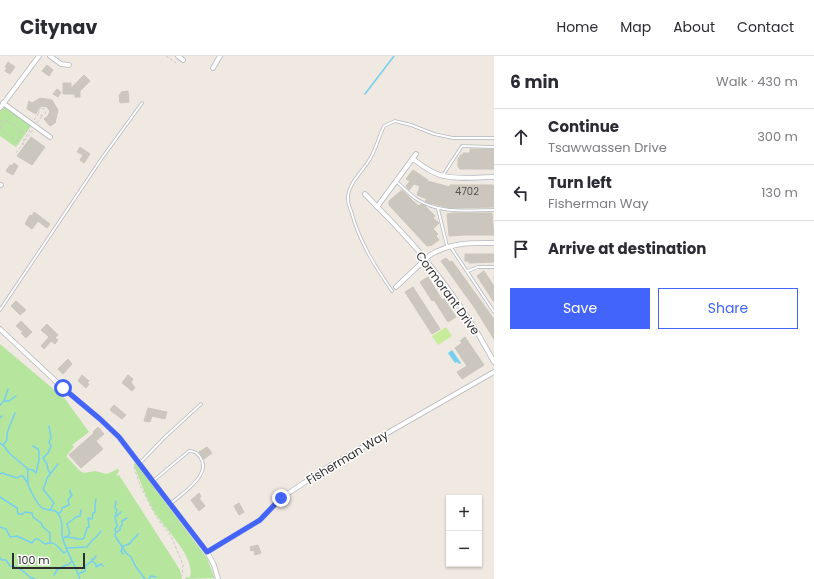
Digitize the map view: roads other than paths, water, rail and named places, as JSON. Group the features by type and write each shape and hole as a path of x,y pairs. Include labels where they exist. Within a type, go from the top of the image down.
{"street":[{"path":"0,108 39,56"},
{"path":"50,56 61,64 69,65"},
{"path":"178,56 183,60"},
{"path":"213,68 220,56"},
{"path":"4,103 50,137"},
{"path":"377,206 416,154"},
{"path":"413,159 442,176 494,177"},
{"name":"Cormorant Drive","path":"365,194 425,259 466,315 494,362"},
{"path":"396,287 425,259 436,251 449,246 464,243 494,243"},
{"path":"0,330 63,388 110,427 140,463 207,552 214,565 218,579"},
{"name":"Fisherman Way","path":"207,552 256,523 281,498 328,467 494,372"}],"lane":[{"path":"0,310 102,158 142,103"},
{"path":"392,291 367,253 356,228 347,199 352,185 375,149 384,126 395,121 434,134 453,138 494,138"},
{"path":"442,176 462,146 494,147"},
{"path":"396,181 419,201 438,209 494,210"},
{"path":"438,209 449,246 468,271 494,312"},
{"path":"468,271 472,268 478,267 494,267"},
{"path":"140,463 165,437 202,404"},
{"path":"153,481 189,451 197,453 202,459 204,464 202,474 170,504"}],"water":[{"path":"452,350 461,363 455,363 448,353"}],"waterway":[{"path":"365,94 394,56"},
{"path":"0,405 4,401 8,389"},
{"path":"4,401 9,401 16,396"},
{"path":"3,445 7,440 8,430 15,413"},
{"path":"49,426 51,438 49,442 51,446 48,453 43,458 50,473"},
{"path":"0,443 10,454 27,468 28,485 40,506 55,511 59,515 62,522 62,536 80,579"},
{"path":"27,469 33,470 36,473 39,460 39,451 33,446"},
{"path":"50,510 54,503 43,489 47,478 58,464"},
{"path":"0,474 2,473 17,478 23,476 27,482"},
{"path":"58,514 61,512 62,508 69,505 68,500 72,495 70,490"},
{"path":"0,497 17,508 18,514 23,514 25,512 32,513 33,517 50,533 50,542"},
{"path":"63,539 65,537 77,539 84,538 87,528 89,527 88,518 92,519 93,513 95,512 96,499"},
{"path":"116,501 115,508 117,510 115,517 117,526 115,529 115,536 145,579"},
{"path":"67,537 70,533 67,524 76,517 80,516 81,510"},
{"path":"117,516 121,512"},
{"path":"117,532 120,530 122,521 127,518"},
{"path":"0,527 6,529 10,537 17,536 32,543 35,539 38,539 45,544 55,544 64,553 67,551"},
{"path":"67,548 87,547 101,531"},
{"path":"123,546 129,544 138,534"},
{"path":"123,547 121,551 123,554"},
{"path":"78,574 85,571 86,565 96,556"},
{"path":"0,558 2,560 6,560 10,566 19,568 31,578"},
{"path":"92,561 96,564 96,567 101,564 103,566"},
{"path":"54,575 57,570 71,562"},
{"path":"149,579 151,576 156,577"},
{"path":"31,579 35,579"}]}
